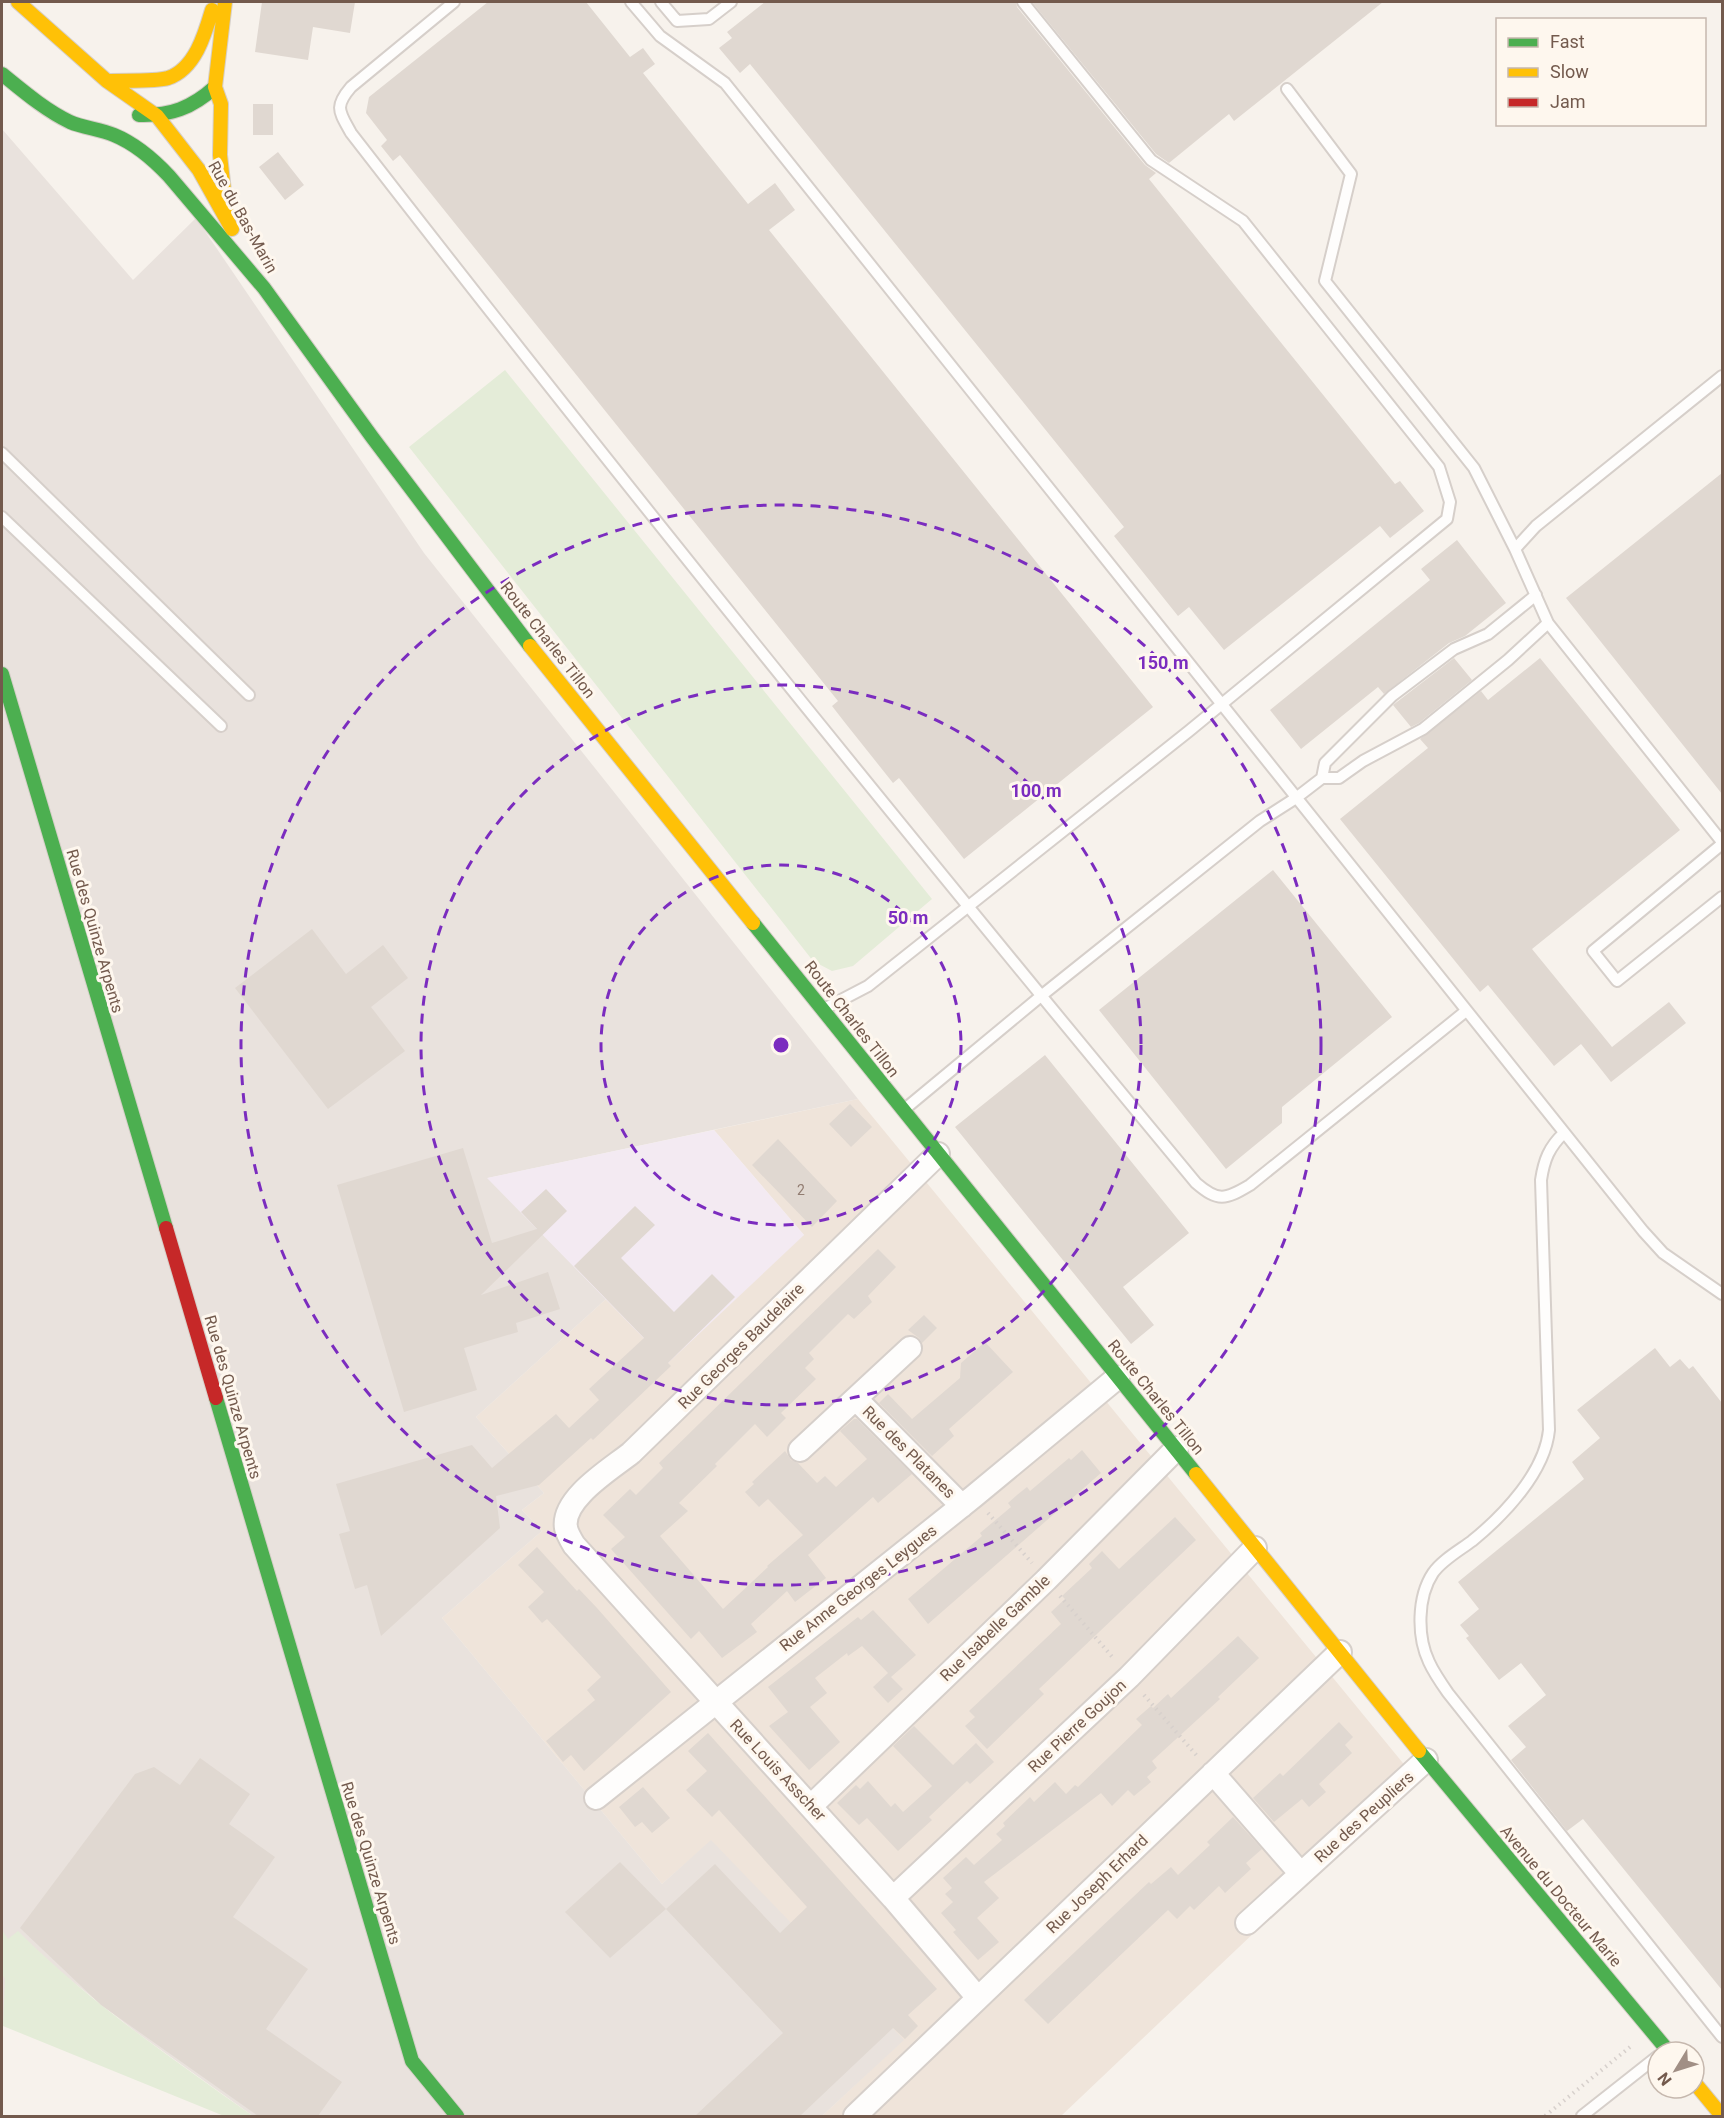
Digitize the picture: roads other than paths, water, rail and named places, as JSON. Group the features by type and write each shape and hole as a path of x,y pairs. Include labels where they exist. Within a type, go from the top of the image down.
{"main road":[{"name":"Rue du Bas-Marin","path":"18,2 38,15 107,81 157,116 199,170 264,288"},
{"path":"107,81 167,78 176,74 186,66 198,50 216,2"},
{"path":"201,116 214,87 225,2"},
{"name":"Rue du Bas-Marin","path":"2,74 21,91 70,122 114,135 146,153 177,184 264,288"},
{"path":"126,114 168,115 204,98 214,87"},
{"path":"214,87 220,104 220,154 226,189 226,219"},
{"path":"52,110 74,106"},
{"path":"198,146 199,170 208,223"},
{"name":"Route Charles Tillon","path":"264,288 506,616 1426,1760"},
{"name":"Rue des Quinze Arpents","path":"2,674 412,2061 457,2116"},
{"name":"Avenue du Docteur Marie","path":"1426,1760 1651,2030 1657,2040"},
{"path":"1706,2097 1722,2116"}],"street":[{"name":"Rue Georges Baudelaire","path":"574,1545 566,1527 570,1509 581,1492 631,1453 938,1154"},
{"name":"Rue des Platanes","path":"800,1450 910,1348"},
{"name":"Rue Anne Georges Leygues","path":"596,1798 968,1501 1118,1377"},
{"name":"Rue des Platanes","path":"856,1399 968,1501"},
{"name":"Rue Isabelle Gamble","path":"811,1806 1046,1580 1177,1448"},
{"name":"Rue Louis Asscher","path":"574,1545 811,1806 978,1998"},
{"name":"Rue Pierre Goujon","path":"893,1898 1129,1677 1255,1548"},
{"name":"Rue Joseph Erhard","path":"855,2116 1340,1652"},
{"name":"Rue des Peupliers","path":"1247,1923 1426,1760"},
{"name":"Rue des Peupliers","path":"1213,1773 1301,1874"}],"lane":[{"path":"454,2 351,87 340,100 340,113 351,133 503,328 1041,996 1196,1183 1210,1194 1221,1198 1232,1196 1250,1185 1466,1011"},
{"path":"631,2 660,36 725,83 1643,1231 1663,1253 1722,1294"},
{"path":"661,2 677,21 709,19 731,2"},
{"path":"824,1009 868,986 969,907 1221,705 1447,519 1450,502 1438,467 1242,221 1151,160 1023,2"},
{"path":"1287,89 1351,174 1325,281 1474,468 1515,549 1548,622 1722,843 1593,951 1617,981 1722,897"},
{"path":"1515,549 1536,526 1722,376"},
{"path":"2,453 249,695"},
{"path":"2,517 221,726"},
{"path":"1322,778 1325,763 1392,696 1455,649 1488,634 1536,595"},
{"path":"904,1110 1041,996 1260,821 1322,778 1339,778 1363,761 1423,729 1508,660 1548,622"},
{"path":"1564,1133 1550,1148 1545,1158 1541,1190 1548,1440 1537,1468 1512,1501 1484,1531 1432,1575 1422,1602 1422,1638 1428,1661 1448,1693 1722,2037"},
{"path":"1582,2116 1646,2066"}]}
